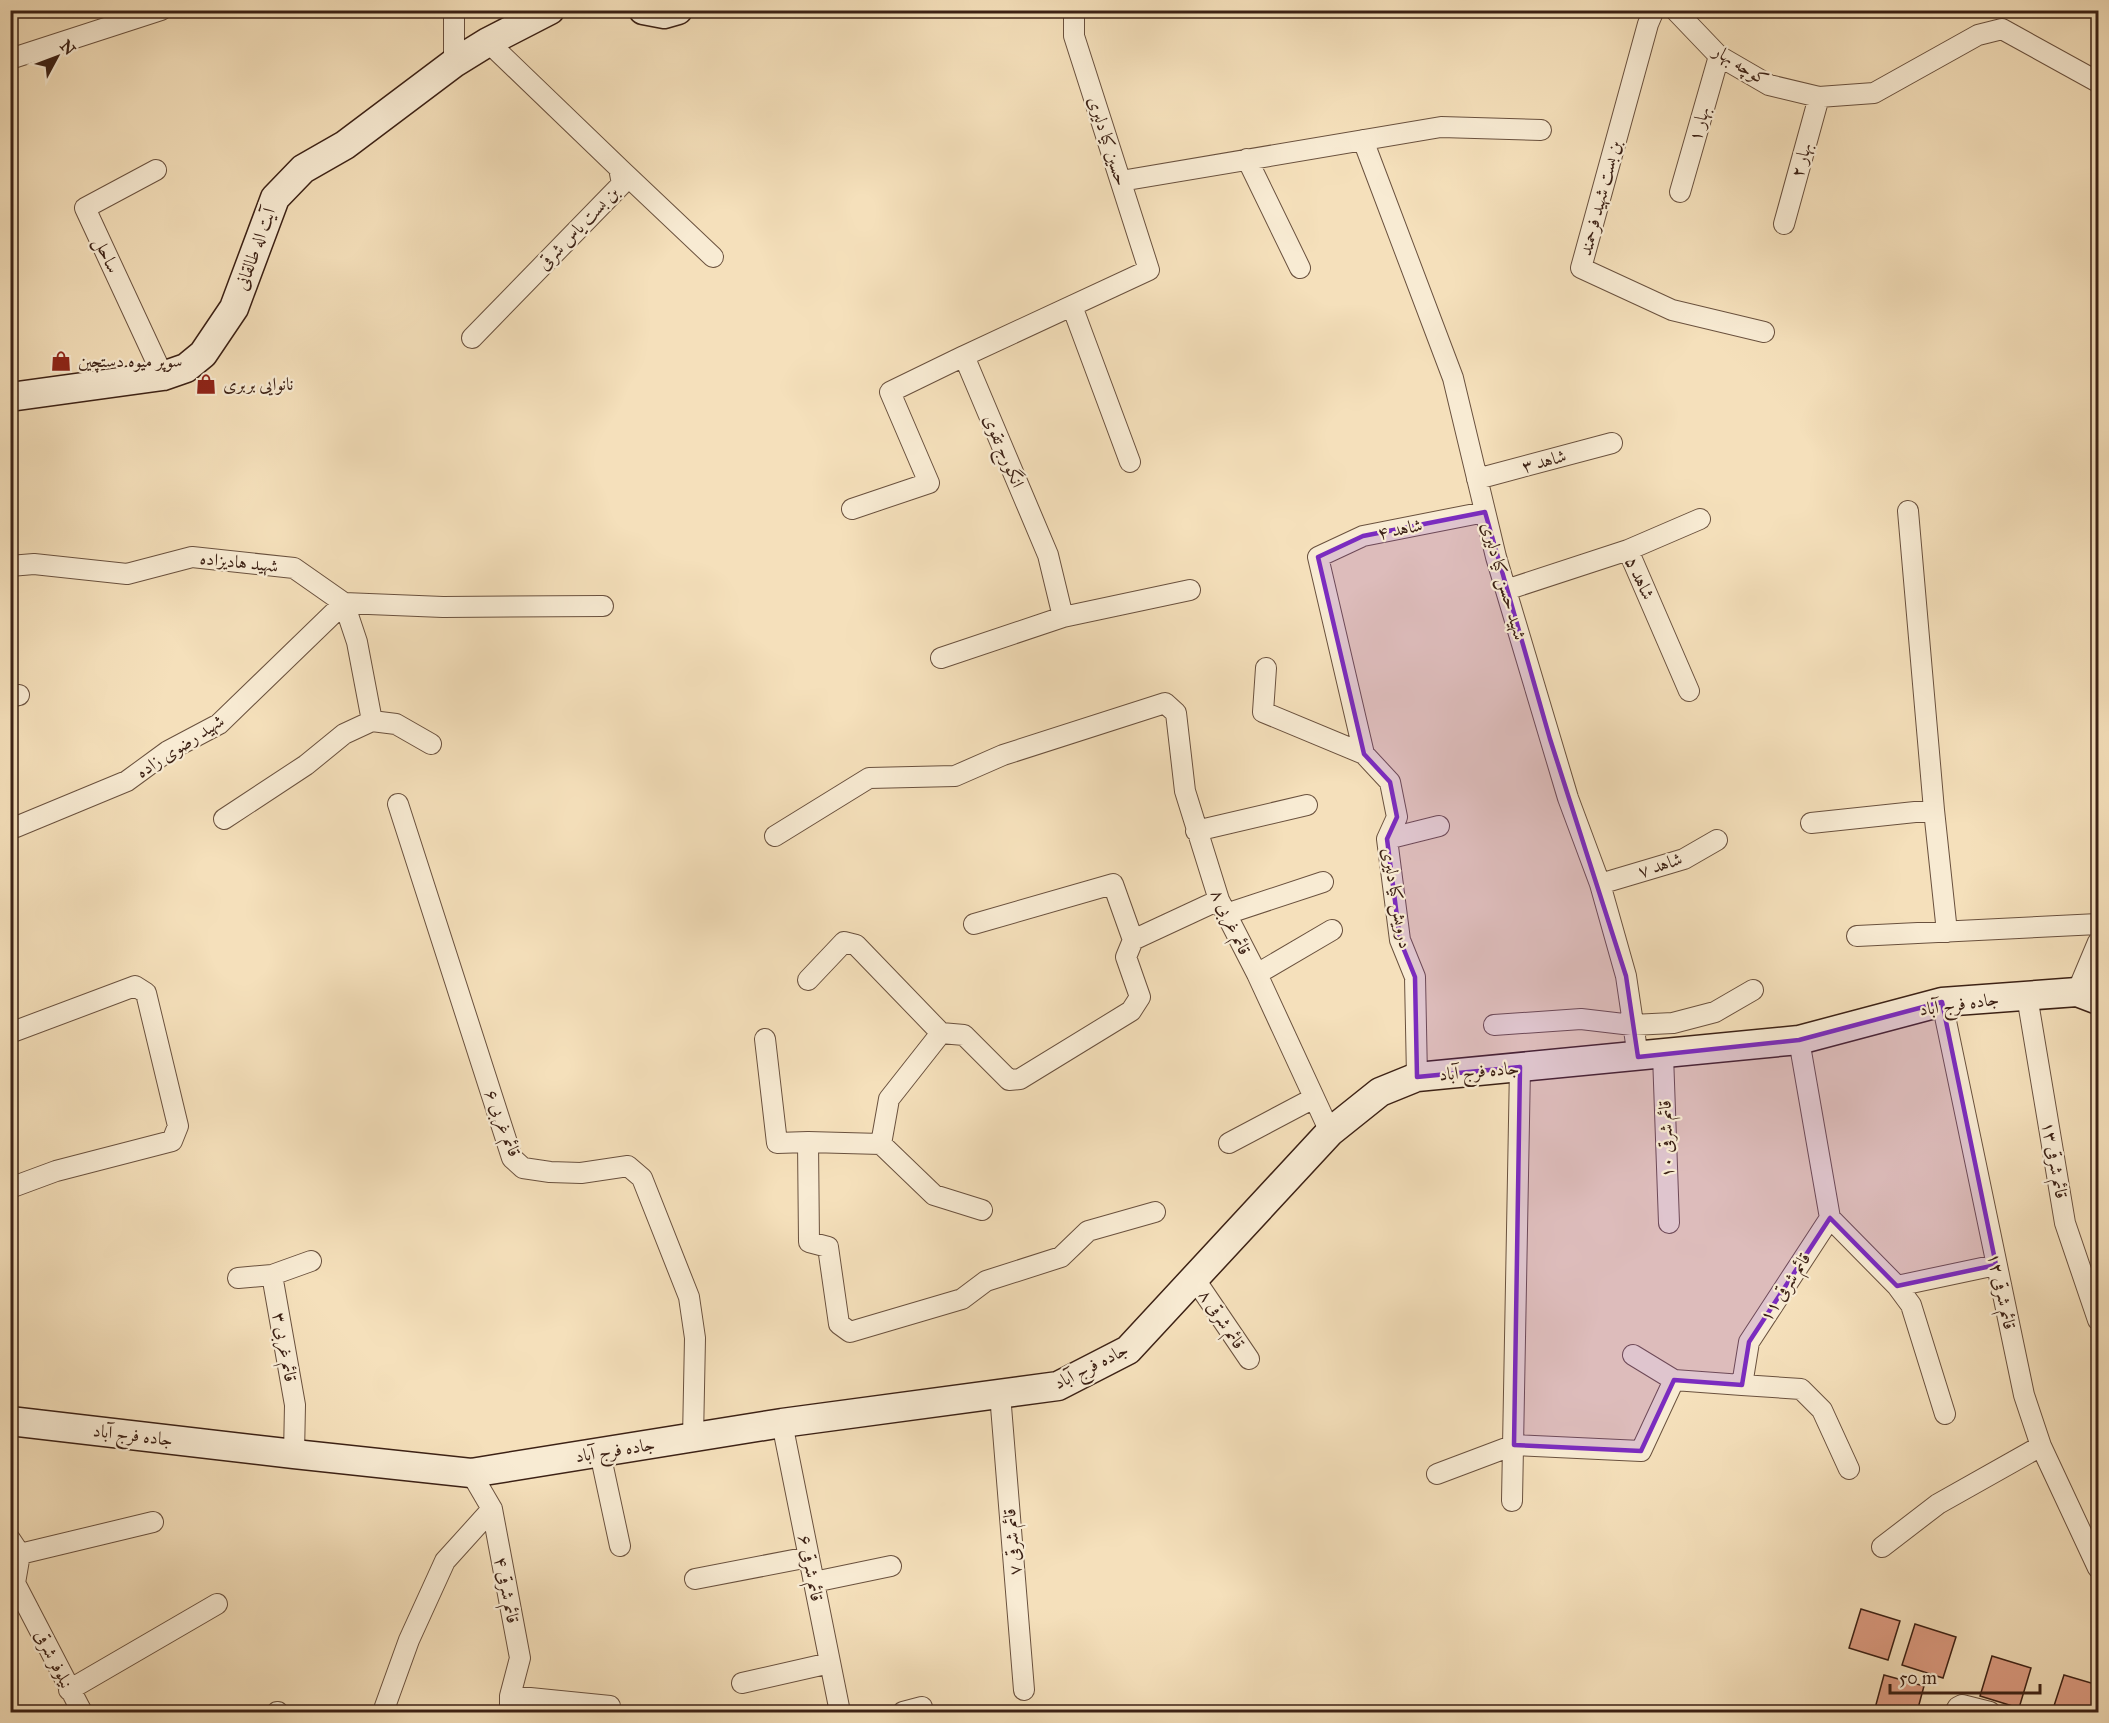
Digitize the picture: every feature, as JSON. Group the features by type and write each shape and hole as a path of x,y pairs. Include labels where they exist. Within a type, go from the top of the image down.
{"street":[{"path":"10,58 161,10"},
{"path":"454,10 454,63"},
{"name":"آیت اله طالقانی","path":"10,397 163,376 186,368 203,354 234,308 274,198 303,169 345,146 454,63 488,42 550,10"},
{"path":"643,10 664,14 678,10"},
{"name":"حسین کیا دلیری","path":"1072,306 1149,270 1074,36 1074,10"},
{"name":"بن بست شهید فرحمند","path":"1654,10 1648,24 1581,268 1672,310 1764,332"},
{"name":"کوچه بهار","path":"1676,10 1719,56 1768,85 1819,97 1874,93 1978,35 2002,29 2098,82"},
{"name":"بن بست یاس شرقی","path":"472,338 622,184 619,168 488,42"},
{"name":"بهار ۱","path":"1680,192 1719,56"},
{"name":"بهار ۲","path":"1784,224 1819,97"},
{"path":"1121,181 1441,128 1541,130"},
{"name":"شهید حسن کیا دلیری","path":"1363,140 1453,378 1506,590 1568,798 1600,884 1626,975 1632,1025"},
{"path":"1247,159 1300,268"},
{"path":"619,168 713,258"},
{"name":"ساحل","path":"156,170 85,208 163,376"},
{"path":"852,509 929,483 890,392 1072,306 1130,462"},
{"name":"انگورج تقوی","path":"964,356 1048,555 1063,617"},
{"name":"شاهد ۳","path":"1477,479 1612,443"},
{"path":"1908,511 1947,932"},
{"name":"شاهد ۴","path":"1317,557 1363,536 1485,512"},
{"path":"1628,550 1700,519"},
{"name":"شاهد ۵","path":"1506,590 1628,550 1689,691"},
{"name":"شهید هادیزاده","path":"10,566 34,564 127,574 192,557 294,568 344,603"},
{"name":"درویش کیا دلیری","path":"1317,557 1364,754 1390,782 1397,817 1387,839 1400,940 1415,977 1417,1077"},
{"path":"941,658 1063,617 1190,590"},
{"path":"372,721 357,642 344,603 454,607 603,606"},
{"name":"شهید رضوی زاده","path":"16,827 127,781 168,751 219,724 344,603"},
{"path":"1266,668 1263,712 1364,754"},
{"name":"قائم غربی ۸","path":"775,836 869,778 955,776 1003,755 1165,703 1176,712 1185,791 1222,907 1257,974 1330,1132"},
{"path":"224,819 306,765 344,734 372,721 396,724 431,744"},
{"name":"قائم غربی ۶","path":"398,804 512,1158 523,1168 550,1172 581,1173 628,1166 642,1178 689,1297 695,1338 693,1438"},
{"path":"1196,831 1307,805"},
{"path":"1811,823 1934,810"},
{"path":"1387,839 1440,826"},
{"name":"شاهد ۷","path":"1600,884 1684,859 1717,840"},
{"path":"1132,940 1222,907 1323,882"},
{"path":"808,980 844,942 856,945 941,1033 964,1035 1009,1080 1020,1079 1131,1011 1140,997 1126,957 1132,940 1113,884 974,924"},
{"path":"1857,936 2098,924"},
{"path":"1257,974 1332,930"},
{"path":"2088,996 2098,942"},
{"path":"10,1033 135,986 146,993 178,1126 172,1141 56,1171 10,1188"},
{"path":"1494,1025 1581,1019 1632,1025 1673,1023 1715,1012 1753,990"},
{"name":"جاده فرج آباد","path":"10,1421 471,1473 782,1423 1058,1386 1128,1350 1330,1132 1380,1092 1417,1077 1799,1040 1942,1002 2027,996 2088,996"},
{"name":"قائم شرقی ۱۳","path":"2027,996 2065,1223 2098,1320"},
{"name":"قائم شرقی ۱۲","path":"1942,1002 2024,1395 2041,1446 2098,1568"},
{"name":"قائم شرقی ۱۰","path":"1632,1025 1651,1056 1669,1223"},
{"path":"881,1144 889,1099 941,1033"},
{"path":"765,1039 777,1143 881,1144 934,1196 982,1210"},
{"path":"1799,1040 1830,1218 1897,1286 1911,1305 1945,1414"},
{"path":"1512,1501 1520,1067"},
{"path":"1229,1143 1314,1098"},
{"path":"808,1142 809,1242 828,1246 839,1324 850,1332 963,1299 986,1281 1061,1257 1088,1231 1155,1212"},
{"name":"قائم شرقی ۱۱","path":"1742,1385 1749,1342 1830,1218"},
{"path":"238,1278 272,1275 310,1262"},
{"path":"1897,1286 1996,1265"},
{"name":"قائم غربی ۳","path":"272,1275 295,1406 294,1454"},
{"name":"قائم شرقی ۸","path":"1194,1278 1249,1359"},
{"path":"1634,1355 1674,1380 1801,1389 1822,1410 1849,1469"},
{"path":"1437,1474 1514,1445 1641,1451 1674,1380"},
{"name":"قائم شرقی ۷","path":"1000,1394 1024,1690"},
{"name":"قائم شرقی ۶","path":"782,1423 840,1713"},
{"path":"1881,1547 1938,1504 2041,1446"},
{"path":"600,1453 620,1546"},
{"name":"قائم شرقی ۴","path":"471,1473 492,1509 520,1658 510,1704"},
{"path":"383,1713 409,1640 445,1561 492,1509"},
{"path":"15,1547 153,1522"},
{"name":"نیلوفر شرقی","path":"15,1547 15,1583 82,1713"},
{"path":"695,1579 809,1557"},
{"path":"814,1582 891,1566"},
{"path":"69,1690 217,1604"},
{"path":"742,1683 830,1663"},
{"path":"510,1704 610,1706"},
{"path":"1955,1713 1962,1705 1990,1713"}],"highlighted area":[{"path":"1485,512 1550,739 1626,976 1638,1057 1799,1040 1942,1002 1996,1265 1897,1286 1830,1218 1749,1342 1742,1385 1674,1380 1641,1451 1514,1445 1520,1067 1417,1077 1415,977 1400,940 1387,839 1397,817 1390,782 1364,754 1318,557 1363,536"}],"building":[{"path":"1861,1609 1900,1621 1888,1660 1849,1648"},
{"path":"1915,1624 1956,1637 1943,1678 1902,1665"},
{"path":"1992,1656 2031,1668 2019,1708 1980,1696"},
{"path":"1884,1675 1924,1686 1917,1712 1874,1712"},
{"path":"2064,1675 2098,1685 2094,1712 2052,1712"}],"place":[{"name":"سوپر میوه دستچین","path":"61,361"},
{"name":"نانوایی بربری","path":"206,384"}]}
